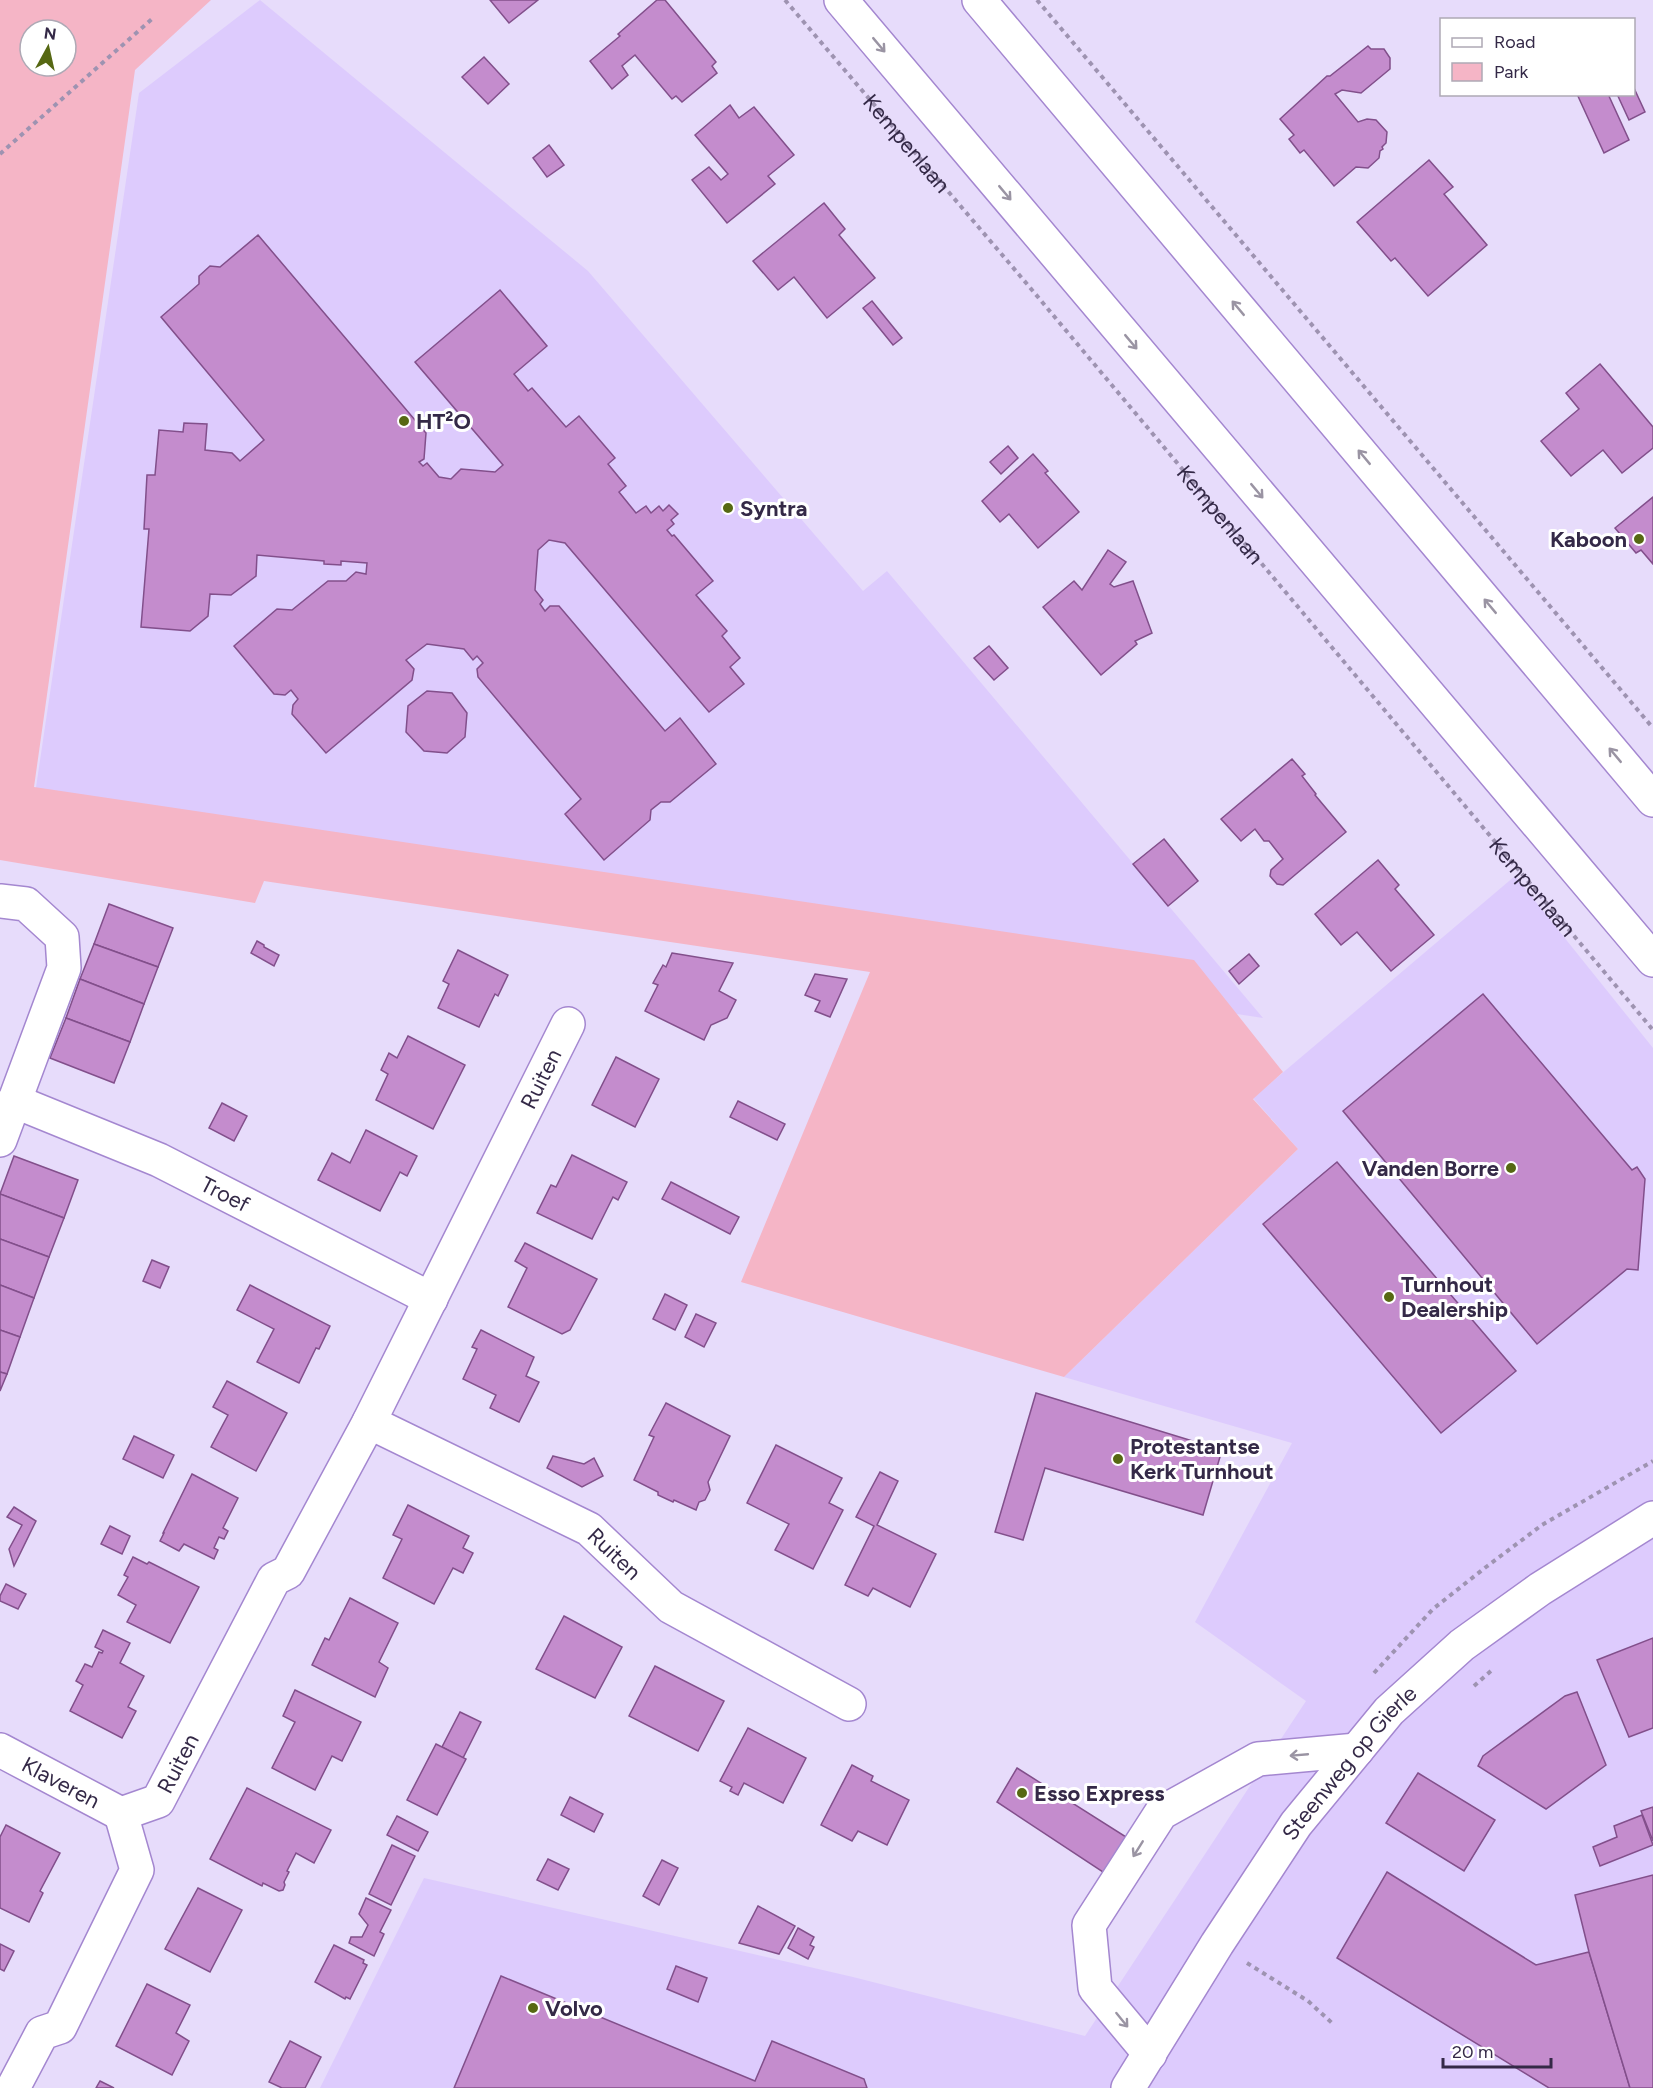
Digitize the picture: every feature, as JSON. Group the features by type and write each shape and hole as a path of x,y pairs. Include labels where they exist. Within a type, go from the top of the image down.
{"main road":[{"name":"Kempenlaan","path":"841,0 1653,960"},
{"path":"979,0 1653,800"},
{"path":"0,901 26,904 62,937 64,968 0,1140"},
{"name":"Ruiten","path":"121,1814 158,1801 274,1580 288,1572 369,1422 568,1024"},
{"name":"Troef","path":"14,1101 159,1160 431,1299"},
{"name":"Ruiten","path":"369,1422 589,1529 671,1607 849,1704"},
{"name":"Steenweg op Gierle","path":"1128,2088 1217,1944 1296,1824 1389,1711 1462,1645 1540,1589 1653,1518"},
{"name":"Klaveren","path":"0,1750 121,1814"},
{"path":"1150,2054 1095,1988 1089,1925 1161,1813 1258,1759 1357,1750"},
{"path":"13,2088 42,2033 60,2027 137,1870 121,1814"}],"path":[{"name":"Kempenlaan","path":"785,0 1027,284 1653,1030"},
{"path":"1037,0 1653,728"},
{"path":"0,154 153,18"},
{"path":"1389,1711 1362,1686 1432,1609 1542,1525 1653,1461"},
{"path":"1217,1944 1308,2001 1332,2022"}],"shaded area":[{"name":"HT²O","path":"260,0 588,271 863,591 887,571 1263,1018 30,828 139,93"},
{"path":"1515,876 1653,1048 1653,2088 320,2088 424,1878 853,1977 1085,2036 1306,1701 1195,1622 1292,1443 1064,1377 1298,1149 1253,1098"}],"green space":[{"path":"0,0 211,0 135,70 34,787 1194,960 1283,1072 1253,1099 1298,1149 1064,1377 741,1282 870,972 264,881 255,903 0,860"}],"building":[{"path":"490,0 538,0 509,23"},
{"path":"657,0 665,0 716,62 712,66 717,73 682,102 676,96 672,99 635,55 622,66 628,75 612,89 590,61"},
{"path":"1368,46 1371,49 1384,49 1390,58 1390,69 1361,93 1342,90 1335,94 1358,122 1367,119 1376,120 1387,132 1386,143 1380,151 1379,158 1368,168 1356,167 1334,186 1304,150 1300,153 1289,139 1294,135 1280,119 1327,76"},
{"path":"484,57 509,84 488,104 462,77"},
{"path":"1635,90 1645,112 1629,120 1618,96 1635,96"},
{"path":"1578,96 1609,96 1629,140 1604,153"},
{"path":"730,105 739,118 754,107 794,155 768,176 775,184 727,223 692,180 709,167 721,180 728,174 695,135"},
{"path":"549,145 564,165 547,177 533,158"},
{"path":"1429,160 1453,187 1444,194 1487,245 1428,296 1395,258 1391,261 1357,222"},
{"path":"824,203 845,229 839,235 875,278 827,318 794,277 778,290 753,261"},
{"path":"258,235 426,433 424,459 419,462 423,466 427,463 439,477 451,479 461,469 495,472 503,465 415,362 500,290 547,346 514,374 528,391 532,388 566,427 579,416 615,458 608,464 626,486 619,492 636,513 646,506 651,513 659,506 663,511 669,505 678,514 671,520 674,524 667,530 672,536 674,535 713,581 696,595 727,631 722,636 740,658 730,667 744,684 709,712 565,543 549,540 538,550 535,590 543,600 540,604 545,611 550,606 559,606 665,731 680,718 716,764 670,802 661,802 651,810 650,820 604,860 565,814 581,799 478,677 477,669 483,663 477,656 473,660 464,649 427,644 406,660 414,669 412,680 326,753 292,714 293,705 298,699 291,690 285,695 274,694 234,646 277,609 292,610 328,581 346,581 356,572 366,574 367,563 341,561 341,565 324,564 324,561 257,555 256,576 231,595 210,594 208,616 190,631 141,627 149,529 144,529 147,475 155,475 159,430 183,432 184,423 207,424 205,450 232,453 240,461 264,440 161,317 199,284 199,276 210,266 220,267"},
{"path":"872,301 902,338 893,345 863,308"},
{"path":"1600,364 1653,427 1653,448 1622,473 1603,450 1571,476 1541,441 1579,409 1566,393"},
{"path":"1008,446 1018,458 1001,474 990,462"},
{"path":"1033,454 1048,471 1045,473 1079,512 1038,548 1009,514 1000,522 982,501"},
{"name":"Kaboon","path":"1653,497 1653,564 1641,550 1636,553 1615,528"},
{"path":"1108,550 1126,562 1110,584 1114,587 1133,581 1152,633 1135,641 1137,644 1101,675 1043,607 1074,581 1082,590"},
{"path":"989,646 1008,668 994,680 974,658"},
{"path":"427,691 452,693 467,713 465,737 447,753 424,751 406,732 408,706"},
{"path":"1292,759 1305,774 1302,776 1315,795 1346,832 1283,885 1277,884 1270,876 1271,870 1283,859 1269,841 1264,841 1255,829 1241,841 1221,819"},
{"path":"1164,839 1198,881 1168,906 1133,864"},
{"path":"1378,860 1399,885 1395,889 1434,935 1391,971 1357,932 1341,945 1315,914"},
{"path":"109,904 173,928 158,967 94,944"},
{"path":"257,941 279,955 274,966 251,953"},
{"path":"94,944 158,967 144,1004 80,979"},
{"path":"458,950 508,975 498,996 495,994 479,1027 438,1008 449,984 443,981"},
{"path":"672,953 733,963 719,991 736,1000 727,1018 711,1025 704,1040 645,1011 658,985 653,983 663,965 666,967"},
{"path":"1249,954 1259,966 1239,984 1229,971"},
{"path":"815,974 847,979 830,1017 815,1011 820,1001 805,995"},
{"path":"80,979 144,1004 130,1042 66,1018"},
{"name":"Vanden Borre","path":"1483,994 1632,1170 1637,1167 1645,1179 1638,1270 1627,1269 1537,1344 1343,1111"},
{"path":"66,1018 130,1042 114,1083 50,1058"},
{"path":"408,1036 465,1065 433,1129 376,1100 388,1074 381,1070 389,1053 397,1058"},
{"path":"616,1057 659,1079 635,1127 592,1105"},
{"path":"738,1101 785,1124 777,1140 730,1117"},
{"path":"222,1103 247,1116 234,1141 209,1128"},
{"path":"366,1130 417,1156 407,1176 400,1172 380,1211 318,1180 332,1153 350,1163"},
{"path":"572,1155 627,1182 618,1200 613,1197 592,1239 537,1213 551,1185 556,1187"},
{"path":"14,1156 78,1180 64,1218 0,1194"},
{"name":"Turnhout Dealership","path":"1337,1162 1516,1371 1441,1433 1263,1224"},
{"path":"671,1182 739,1217 730,1234 662,1199"},
{"path":"0,1194 64,1218 49,1257 0,1239"},
{"path":"0,1239 49,1257 34,1298 0,1285"},
{"path":"525,1243 597,1279 570,1330 562,1334 508,1307 527,1268 515,1261"},
{"path":"152,1260 169,1267 160,1288 143,1281"},
{"path":"0,1285 34,1298 20,1337 0,1330"},
{"path":"250,1285 330,1326 299,1383 257,1362 274,1329 237,1310"},
{"path":"665,1294 687,1305 675,1330 653,1319"},
{"path":"696,1314 716,1323 704,1347 685,1337"},
{"path":"0,1330 20,1337 7,1374 0,1372"},
{"path":"481,1330 534,1357 526,1376 539,1382 519,1422 490,1408 496,1395 463,1379 477,1349 472,1347"},
{"path":"0,1372 7,1374 0,1391"},
{"path":"227,1381 287,1413 256,1471 211,1447 228,1415 213,1407"},
{"name":"Protestantse Kerk Turnhout","path":"1036,1393 1222,1450 1203,1515 1045,1468 1023,1540 995,1532"},
{"path":"666,1403 730,1436 708,1482 710,1490 705,1500 699,1502 696,1510 658,1495 658,1492 634,1480 654,1437 649,1435"},
{"path":"134,1436 174,1455 163,1478 123,1459"},
{"path":"776,1445 842,1478 829,1503 843,1510 813,1569 775,1550 789,1524 747,1503"},
{"path":"553,1456 584,1464 594,1458 603,1476 582,1487 547,1468"},
{"path":"880,1472 898,1481 877,1525 936,1554 910,1607 873,1588 868,1596 845,1585 874,1526 856,1517"},
{"path":"192,1474 238,1498 223,1528 228,1531 224,1539 219,1537 214,1548 218,1550 214,1559 184,1544 179,1551 160,1541"},
{"path":"408,1505 469,1536 463,1548 473,1553 463,1573 453,1568 434,1604 383,1578 402,1539 393,1535"},
{"path":"14,1507 36,1521 14,1566 9,1549 22,1525 7,1517"},
{"path":"110,1526 130,1536 122,1554 101,1544"},
{"path":"133,1557 147,1564 149,1562 199,1587 170,1643 127,1622 136,1605 118,1595 128,1577 124,1575"},
{"path":"6,1584 26,1594 18,1609 0,1601"},
{"path":"350,1598 398,1623 379,1662 388,1668 375,1697 312,1665 325,1638 329,1640"},
{"path":"564,1616 622,1647 595,1698 536,1669"},
{"path":"103,1630 130,1643 120,1663 144,1676 128,1707 136,1711 122,1738 70,1711 83,1685 76,1681 85,1664 92,1667 99,1652 103,1651 95,1647"},
{"path":"1653,1638 1653,1728 1629,1737 1597,1660"},
{"path":"655,1666 724,1701 698,1751 629,1716"},
{"path":"295,1690 361,1722 342,1761 332,1756 315,1790 272,1768 295,1722 283,1716"},
{"path":"1577,1692 1606,1765 1546,1809 1478,1766 1483,1756 1565,1696"},
{"path":"460,1712 481,1722 463,1758 442,1747"},
{"path":"748,1728 806,1758 783,1803 744,1783 738,1795 730,1791 732,1787 720,1781"},
{"path":"436,1744 466,1759 437,1815 407,1800"},
{"path":"852,1765 873,1776 871,1781 909,1800 887,1845 858,1831 852,1841 821,1825"},
{"path":"1017,1768 1134,1842 1112,1878 997,1802"},
{"path":"1418,1773 1495,1820 1464,1871 1386,1823"},
{"path":"247,1788 331,1830 314,1863 296,1853 287,1871 289,1872 283,1890 279,1891 263,1883 262,1886 210,1859"},
{"path":"570,1797 603,1814 594,1832 561,1815"},
{"path":"1653,1807 1653,1841 1641,1811"},
{"path":"1642,1815 1653,1845 1600,1866 1593,1847 1617,1837 1614,1826"},
{"path":"397,1816 428,1832 418,1851 387,1835"},
{"path":"6,1825 60,1853 40,1891 43,1893 29,1922 0,1908 0,1837"},
{"path":"392,1845 415,1856 391,1905 369,1894"},
{"path":"548,1859 569,1869 558,1890 537,1880"},
{"path":"662,1860 678,1868 659,1905 643,1896"},
{"path":"1387,1872 1536,1965 1589,1952 1630,2088 1549,2088 1337,1958"},
{"path":"1653,1875 1653,2088 1630,2088 1589,1952 1575,1895"},
{"path":"198,1888 242,1910 210,1972 165,1949"},
{"path":"366,1898 391,1910 380,1932 384,1934 374,1956 349,1943 351,1937 362,1937 368,1925 359,1914"},
{"path":"758,1906 795,1926 779,1954 739,1943"},
{"path":"798,1928 814,1937 810,1945 814,1947 808,1959 788,1948"},
{"path":"0,1944 14,1951 4,1971 0,1969"},
{"path":"334,1945 364,1960 363,1963 367,1965 350,1999 346,1997 345,1999 315,1982"},
{"path":"676,1966 707,1978 698,2002 667,1989"},
{"name":"Volvo","path":"501,1976 755,2081 772,2041 864,2079 867,2088 454,2088"},
{"path":"147,1984 190,2005 176,2033 189,2041 172,2075 116,2046"},
{"path":"290,2041 321,2057 305,2088 282,2088 269,2082"},
{"path":"100,2081 114,2088 96,2088"}],"place":[{"name":"HT²O","path":"404,421"},
{"name":"Syntra","path":"728,508"},
{"name":"Kaboon","path":"1639,539"},
{"name":"Vanden Borre","path":"1511,1168"},
{"name":"Turnhout Dealership","path":"1389,1297"},
{"name":"Protestantse Kerk Turnhout","path":"1118,1459"},
{"name":"Esso Express","path":"1022,1793"},
{"name":"Volvo","path":"533,2008"}]}
